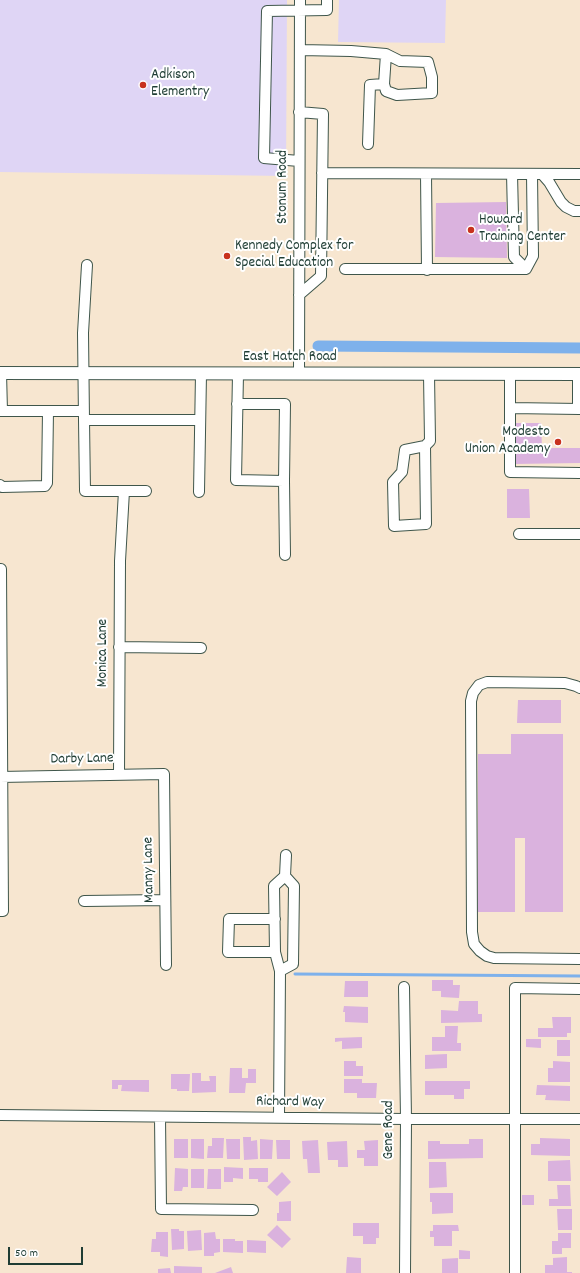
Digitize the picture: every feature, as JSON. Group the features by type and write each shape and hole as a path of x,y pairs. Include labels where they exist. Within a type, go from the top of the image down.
{"main road":[{"name":"East Hatch Road","path":"0,373 579,374"}],"street":[{"path":"299,161 264,158 267,11 300,5 327,10 327,0"},
{"name":"Stonum Road","path":"299,374 300,5"},
{"path":"300,50 386,54 400,61 428,62 432,77 432,94 397,95 386,91 384,84 386,54"},
{"path":"368,144 370,85 384,84"},
{"path":"299,112 323,114 321,276 299,295"},
{"path":"322,173 578,175"},
{"path":"426,174 426,270"},
{"path":"512,174 514,257 526,269"},
{"path":"537,174 549,182 561,202 566,207 574,211 580,211"},
{"path":"526,269 533,256 537,174"},
{"path":"87,265 83,332 85,491 146,491"},
{"path":"345,269 526,269"},
{"path":"0,373 1,411 48,411 84,416 200,420"},
{"path":"199,492 201,374"},
{"path":"238,374 236,480 284,481"},
{"path":"424,446 426,524 394,526 393,482 402,472 405,450 424,446 430,440 429,374"},
{"path":"510,374 510,472 580,473"},
{"path":"510,408 579,409 579,374"},
{"path":"237,404 285,404 285,556"},
{"path":"0,485 2,487 45,486 47,483 48,411"},
{"name":"Monica Lane","path":"119,775 120,561 124,491"},
{"path":"519,534 580,534"},
{"path":"1,569 2,911"},
{"path":"119,647 201,648"},
{"path":"580,688 565,683 487,682 479,685 472,693 471,701 472,932 474,944 487,956 494,958 580,959"},
{"name":"Darby Lane","path":"1,777 164,774"},
{"name":"Manny Lane","path":"164,774 166,965"},
{"path":"280,971 293,964 294,886 285,876 286,855"},
{"path":"279,1117 280,971 275,952 274,886 285,876"},
{"path":"84,901 165,900"},
{"path":"275,919 229,919 228,952 275,952"},
{"name":"Gene Road","path":"404,987 406,1119 405,1273"},
{"path":"515,1273 515,988 580,989"},
{"name":"Richard Way","path":"0,1115 580,1119"},
{"path":"160,1117 161,1209 253,1210"}],"shaded area":[{"name":"Adkison Elementry","path":"0,0 287,0 286,176 0,172"},
{"path":"339,0 446,0 445,43 338,42"}],"building":[{"name":"Howard Training Center","path":"506,202 507,258 435,257 436,203"},
{"path":"513,423 541,423 542,448 580,448 580,463 514,464"},
{"path":"507,489 529,489 530,518 507,518"},
{"path":"518,700 561,700 561,723 517,723"},
{"path":"511,734 563,734 563,912 525,912 525,838 515,838 515,912 478,912 478,754 511,754"},
{"path":"432,980 453,980 453,985 460,985 459,998 441,997 441,991 432,991"},
{"path":"345,981 368,981 368,997 344,997"},
{"path":"459,1001 478,1001 478,1014 482,1014 482,1022 441,1023 441,1010 458,1011"},
{"path":"344,1006 368,1007 368,1023 345,1022 345,1012 343,1012"},
{"path":"552,1017 571,1017 571,1033 567,1033 567,1037 538,1037 538,1028 553,1028"},
{"path":"445,1026 458,1026 457,1043 461,1043 461,1051 432,1051 432,1037 445,1037"},
{"path":"362,1037 362,1048 342,1049 342,1041 335,1042 335,1038"},
{"path":"526,1039 541,1039 541,1048 526,1047"},
{"path":"557,1040 570,1040 570,1056 557,1056"},
{"path":"447,1054 447,1068 425,1069 425,1055"},
{"path":"344,1061 356,1061 356,1066 363,1066 363,1076 344,1076"},
{"path":"553,1061 570,1062 570,1082 548,1082 548,1068 553,1068"},
{"path":"230,1068 242,1068 242,1078 248,1078 248,1069 256,1069 256,1083 246,1083 245,1093 229,1093"},
{"path":"192,1073 201,1073 201,1081 210,1081 209,1076 216,1076 216,1092 192,1093"},
{"path":"171,1074 190,1074 189,1091 177,1091 177,1089 171,1089"},
{"path":"344,1079 362,1079 362,1083 377,1083 376,1098 357,1098 357,1093 344,1093"},
{"path":"112,1080 149,1080 149,1092 121,1091 122,1085 118,1085 118,1089 112,1089"},
{"path":"425,1081 470,1081 470,1089 464,1089 464,1099 454,1099 454,1095 425,1095"},
{"path":"537,1085 570,1086 570,1101 545,1100 546,1095 536,1095"},
{"path":"243,1137 251,1137 251,1141 257,1140 258,1159 244,1160"},
{"path":"212,1138 224,1138 223,1158 207,1158 208,1146 212,1146"},
{"path":"540,1138 570,1139 570,1156 531,1155 531,1144 540,1144"},
{"path":"174,1139 188,1139 188,1158 174,1158"},
{"path":"191,1139 204,1139 204,1159 191,1158"},
{"path":"226,1139 240,1139 240,1159 227,1159"},
{"path":"260,1139 273,1140 272,1159 260,1159"},
{"path":"469,1139 483,1139 483,1158 428,1159 428,1141 440,1141 440,1144 469,1144"},
{"path":"276,1140 290,1140 290,1159 277,1159"},
{"path":"318,1140 320,1173 308,1173 307,1159 303,1159 302,1141"},
{"path":"378,1140 378,1166 364,1166 364,1158 357,1158 357,1150 365,1150 364,1141"},
{"path":"347,1141 348,1167 338,1167 338,1160 328,1160 327,1142"},
{"path":"570,1160 571,1181 548,1181 548,1161"},
{"path":"429,1162 446,1162 447,1187 429,1188"},
{"path":"224,1167 243,1168 243,1179 233,1178 233,1182 224,1182"},
{"path":"175,1168 188,1169 188,1187 183,1187 182,1191 174,1191"},
{"path":"249,1168 268,1168 268,1182 258,1182 258,1179 249,1179"},
{"path":"191,1169 204,1169 204,1188 191,1188"},
{"path":"208,1169 221,1169 221,1189 207,1189"},
{"path":"282,1172 291,1182 277,1196 267,1187"},
{"path":"557,1185 570,1185 571,1206 549,1206 549,1199 558,1199"},
{"path":"430,1193 453,1193 453,1213 432,1214"},
{"path":"522,1195 534,1195 534,1205 522,1205"},
{"path":"291,1201 291,1221 277,1221 279,1202"},
{"path":"557,1209 572,1209 572,1230 558,1230"},
{"path":"353,1223 379,1223 379,1238 376,1238 376,1244 363,1244 363,1236 353,1236"},
{"path":"277,1225 291,1239 282,1248 267,1235"},
{"path":"433,1225 458,1225 459,1231 452,1231 452,1246 434,1246 434,1237 430,1237 430,1231 433,1231"},
{"path":"171,1229 179,1229 179,1231 184,1231 184,1249 172,1250"},
{"path":"201,1230 202,1250 188,1251 187,1231"},
{"path":"156,1232 168,1232 168,1257 160,1256 160,1252 151,1252 152,1239 156,1239"},
{"path":"215,1232 216,1239 220,1239 220,1252 214,1253 214,1256 204,1256 204,1233"},
{"path":"558,1233 571,1233 571,1248 562,1248 562,1254 552,1254 552,1241 558,1241"},
{"path":"223,1239 243,1241 243,1253 223,1252"},
{"path":"247,1240 266,1241 266,1253 247,1252"},
{"path":"459,1250 470,1251 470,1259 459,1259"},
{"path":"347,1257 361,1258 361,1273 346,1273"},
{"path":"567,1257 567,1272 572,1273 545,1273 545,1265 553,1265 553,1258"},
{"path":"458,1258 458,1273 442,1273 442,1259"},
{"path":"174,1266 202,1267 202,1273 174,1273"},
{"path":"231,1267 233,1273 215,1273"},
{"path":"170,1268 171,1273 158,1273 158,1269"}],"waterway":[{"path":"318,346 580,348"},
{"path":"295,974 580,976"}],"place":[{"name":"Adkison Elementry","path":"143,85"},
{"name":"Howard Training Center","path":"471,230"},
{"name":"Kennedy Complex for Special Education","path":"227,256"},
{"name":"Modesto Union Academy","path":"558,442"}]}
